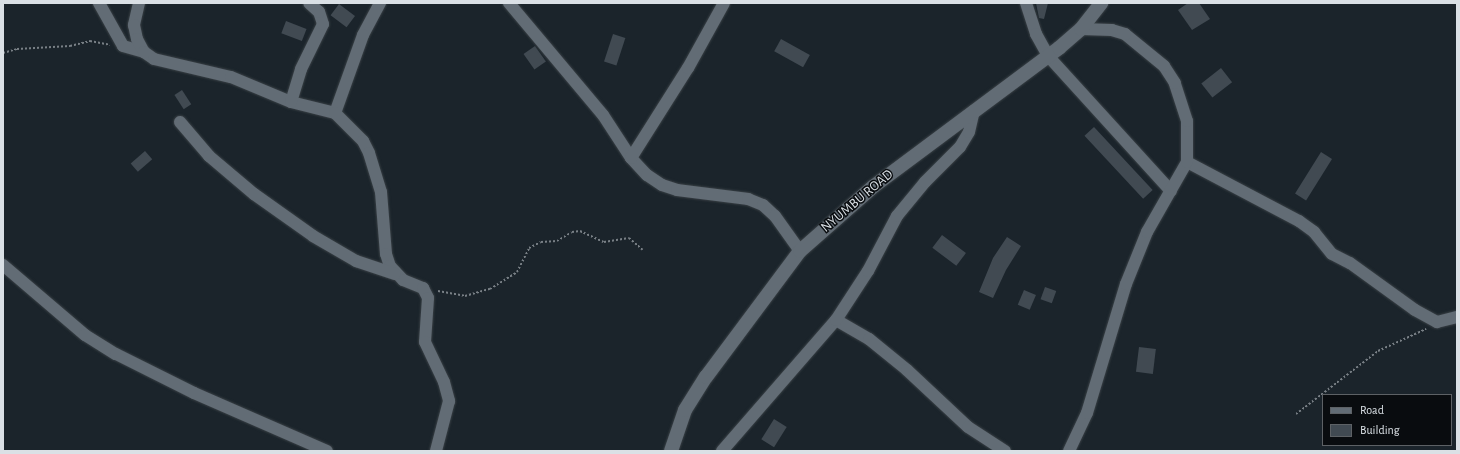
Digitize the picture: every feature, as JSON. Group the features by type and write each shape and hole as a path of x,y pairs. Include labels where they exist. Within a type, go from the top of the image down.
{"street":[{"path":"99,3 117,37 127,48 144,52 164,62 231,77 291,102 335,113 363,141 369,153 381,192 386,254 395,274"},
{"path":"139,3 134,25 137,39 144,52"},
{"path":"291,102 301,69 323,24 319,12 309,3"},
{"path":"335,113 363,35 380,3"},
{"path":"509,3 603,115 631,158 647,176 662,185 696,194 748,199 763,205 775,216 800,251"},
{"path":"631,158 688,68 724,3"},
{"path":"1026,3 1036,34 1049,57 1171,192"},
{"name":"NYUMBU ROAD","path":"671,451 685,410 702,383 800,251 874,186 1049,57 1082,29 1101,3"},
{"path":"1069,451 1087,413 1126,284 1147,232 1187,162 1187,121 1175,83 1164,66 1140,44 1125,34 1112,30 1082,29"},
{"path":"722,451 836,320 868,271 897,216 925,182 960,147 969,132 974,111"},
{"path":"180,122 209,156 254,194 313,236 356,261 395,274 423,288 428,298 425,342 444,382 449,401 436,451"},
{"path":"1187,162 1299,220 1314,232 1332,254 1350,263 1414,310 1437,322 1457,317"},
{"path":"3,265 85,335 116,354 194,394 327,451"},
{"path":"836,320 869,339 908,370 968,427 1005,451"}],"path":[{"path":"3,53 17,49 70,46 90,41 127,48"},
{"path":"423,288 465,296 490,290 517,272 529,248 541,242 557,241 572,232 580,231 604,242 629,238 643,250"},
{"path":"1296,414 1378,351 1437,322"}],"building":[{"path":"1036,3 1048,3 1044,19 1039,18"},
{"path":"1188,3 1199,3 1210,19 1192,30 1178,10"},
{"path":"339,4 355,16 347,27 331,15"},
{"path":"286,21 307,29 302,41 281,33"},
{"path":"613,34 625,38 616,66 604,62"},
{"path":"781,39 810,55 803,67 774,51"},
{"path":"535,46 546,62 534,70 524,54"},
{"path":"1221,68 1232,82 1212,98 1201,83"},
{"path":"182,90 191,104 184,109 174,95"},
{"path":"1094,127 1153,190 1143,199 1084,136"},
{"path":"145,151 152,159 138,172 131,163"},
{"path":"1321,152 1332,159 1306,200 1295,194"},
{"path":"942,235 966,253 956,266 932,248"},
{"path":"1007,237 1021,246 1006,270 993,298 979,292 993,258"},
{"path":"1045,287 1056,291 1052,303 1041,299"},
{"path":"1024,290 1036,295 1030,310 1018,305"},
{"path":"1139,347 1156,349 1153,374 1136,372"},
{"path":"774,419 787,427 774,447 761,439"}]}
